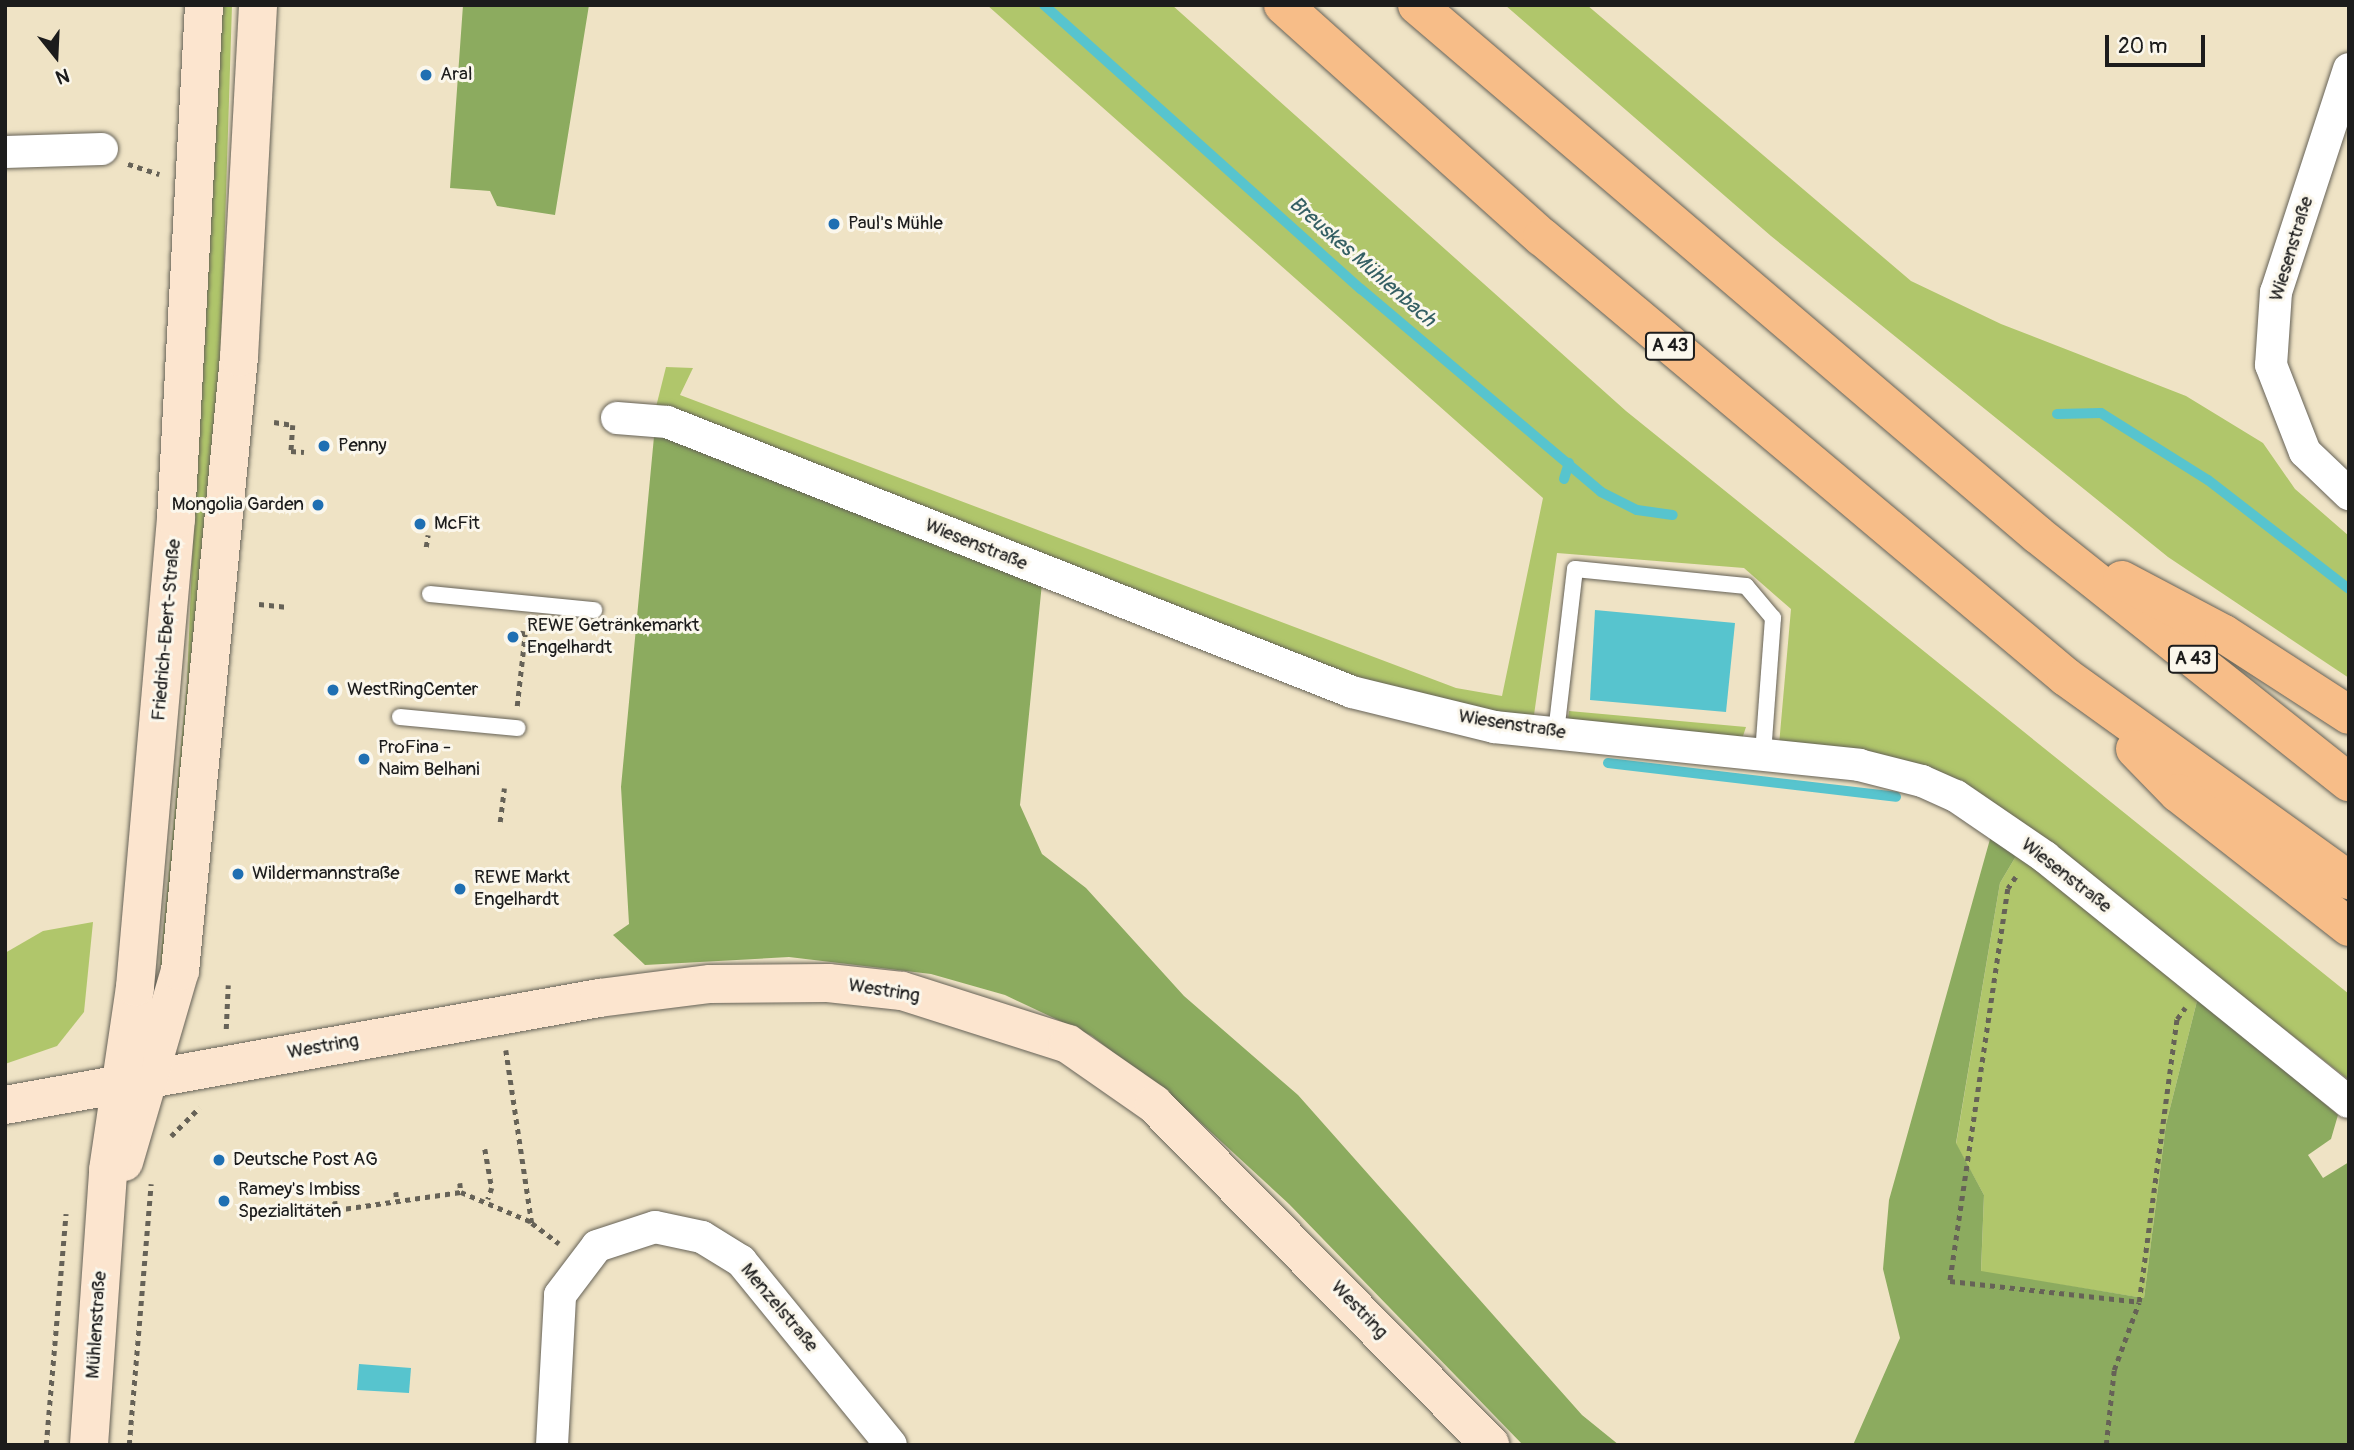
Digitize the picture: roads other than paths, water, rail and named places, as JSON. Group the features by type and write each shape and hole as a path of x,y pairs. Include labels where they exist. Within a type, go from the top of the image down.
{"highway":[{"name":"A 43","path":"1283,5 1542,237 2066,677 2349,880"},
{"name":"A 43","path":"1417,5 2038,536 2349,782"},
{"path":"2038,536 2224,634 2349,715"},
{"path":"2066,677 2178,793 2349,927"}],"main road":[{"name":"Friedrich-Ebert-Straße","path":"135,1081 136,974 175,533 191,176 204,5"},
{"path":"5,1105 135,1081 180,971 239,356 258,5"},
{"name":"Westring","path":"135,1081 710,984 828,983 902,991 974,1010 1068,1044 1154,1104 1490,1445"},
{"name":"Mühlenstraße","path":"106,1206 121,1170 135,1081"},
{"name":"Mühlenstraße","path":"89,1445 106,1206 135,1081"}],"street":[{"name":"Wiesenstraße","path":"2349,69 2276,292 2271,365 2299,441 2349,494"},
{"path":"5,152 102,149"},
{"name":"Wiesenstraße","path":"617,418 667,422 1352,692 1494,727 1859,765 1922,781 1956,796 2032,848 2349,1102"},
{"name":"Menzelstraße","path":"552,1445 555,1318 560,1294 582,1261 611,1238 655,1227 726,1249 891,1445"}],"lane":[{"path":"1556,733 1575,569 1746,586 1773,618 1763,755"},
{"path":"430,594 594,610"},
{"path":"400,717 516,727"}],"water":[{"path":"1595,610 1735,623 1726,712 1590,700"},
{"path":"359,1364 411,1368 409,1393 357,1390"}],"waterway":[{"name":"Breuskes Mühlenbach","path":"1044,5 1361,289 1601,492 1637,510 1673,515"},
{"name":"Breuskes Mühlenbach","path":"2057,414 2101,413 2208,480 2349,589"},
{"path":"1564,479 1569,463"},
{"path":"1608,763 1896,797"}],"place":[{"name":"Aral","path":"426,75"},
{"name":"Paul's Mühle","path":"834,224"},
{"name":"Penny","path":"324,446"},
{"name":"Mongolia Garden","path":"318,505"},
{"name":"McFit","path":"420,524"},
{"name":"REWE Getränkemarkt Engelhardt","path":"513,637"},
{"name":"WestRingCenter","path":"333,690"},
{"name":"ProFina - Naim Belhani","path":"364,759"},
{"name":"Wildermannstraße","path":"238,874"},
{"name":"REWE Markt Engelhardt","path":"460,889"},
{"name":"Deutsche Post AG","path":"219,1160"},
{"name":"Ramey's Imbiss Spezialitäten","path":"224,1201"}]}
